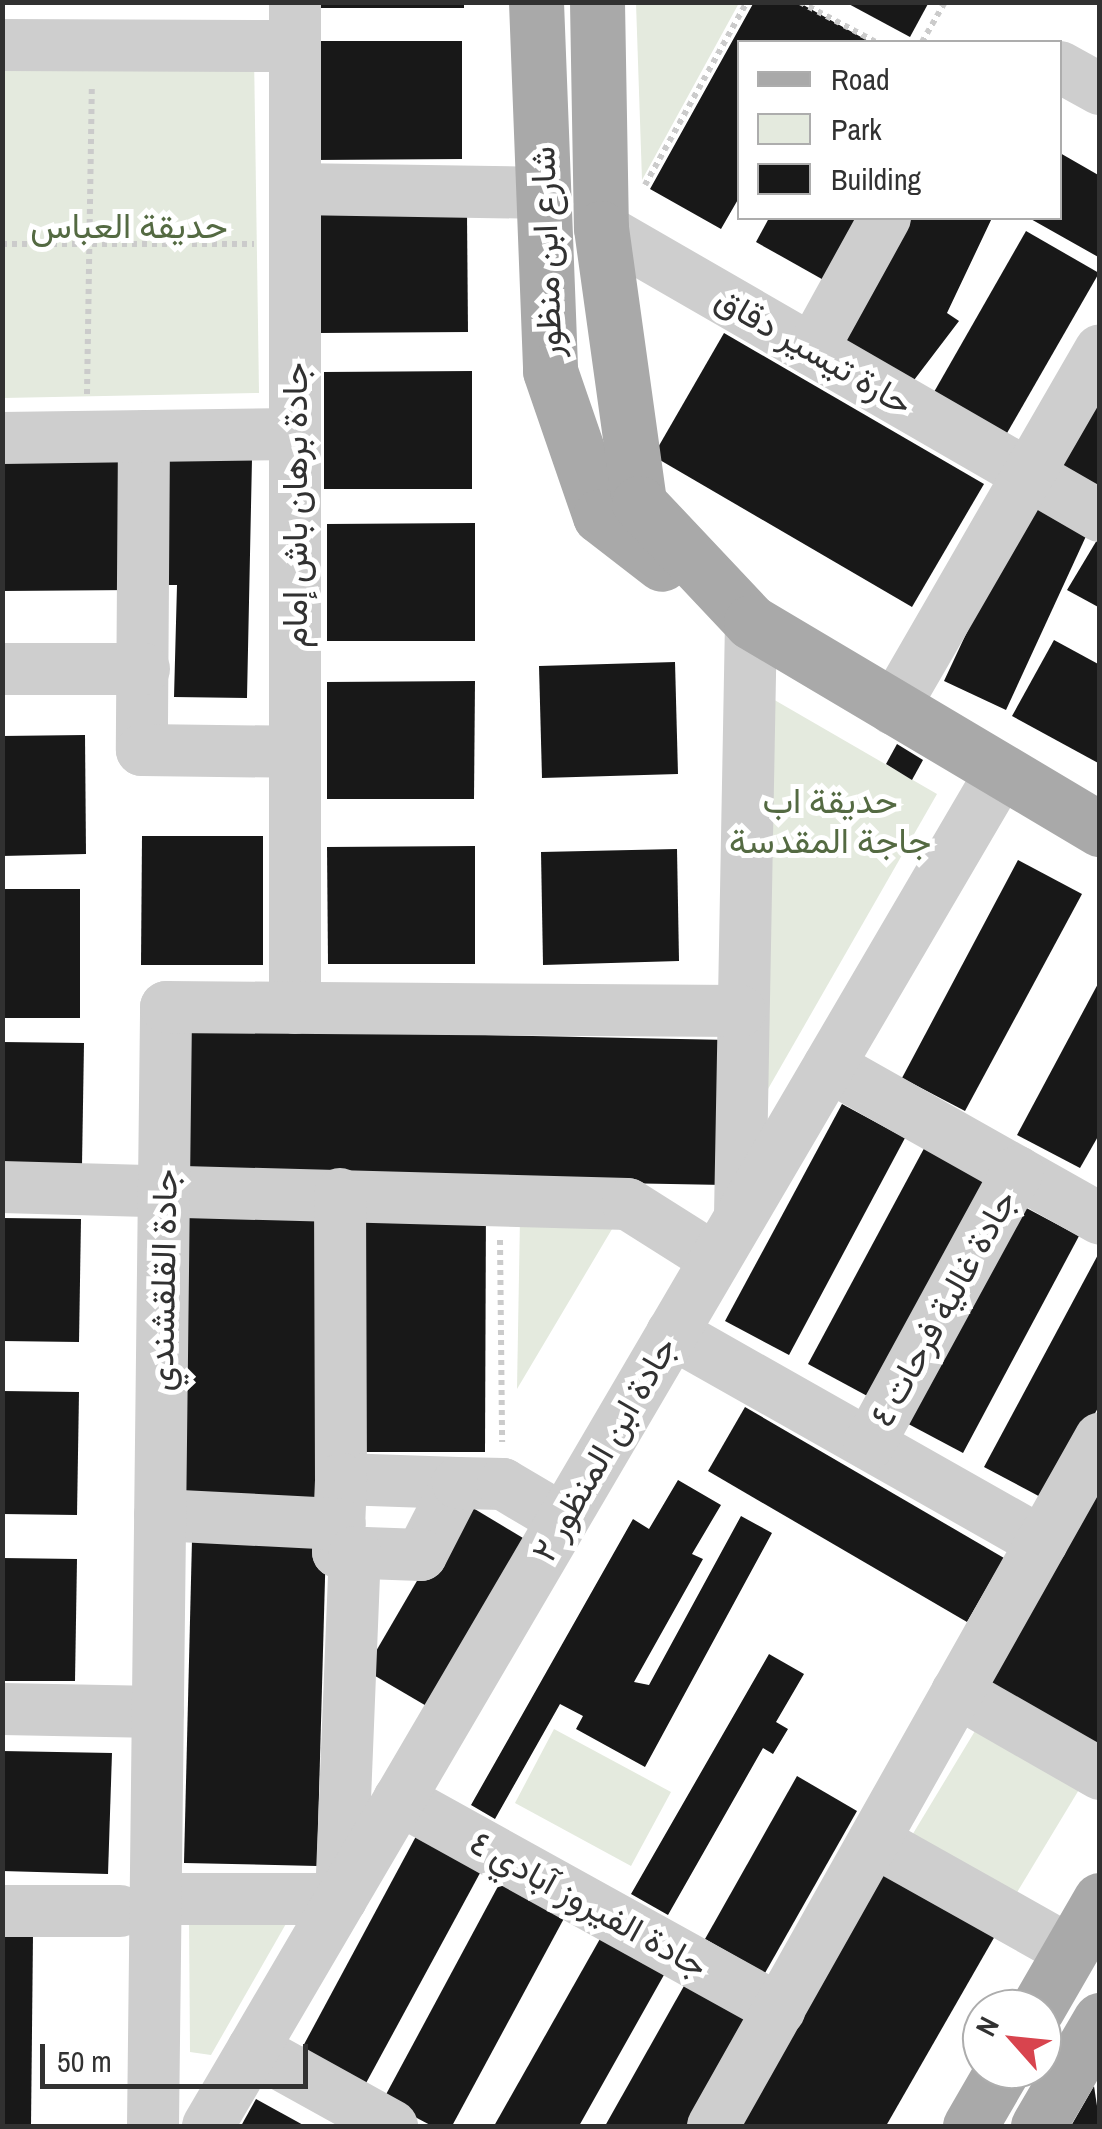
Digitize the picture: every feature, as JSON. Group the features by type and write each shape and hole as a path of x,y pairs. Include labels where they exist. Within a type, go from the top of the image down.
{"main road":[{"name":"شارع ابن منظور","path":"536,2 550,371 600,516 682,578 892,709 1100,829"},
{"name":"شارع ابن منظور","path":"597,2 608,232 639,503 741,612"},
{"path":"1048,1989 1100,1900"},
{"path":"1038,2126 1100,2020"},
{"path":"970,2126 991,2089"}],"street":[{"path":"2,45 92,45 295,24"},
{"name":"جادة برهان باش إمام","path":"295,24 295,1008"},
{"path":"1062,68 1100,89"},
{"path":"295,189 543,193"},
{"path":"812,350 884,220"},
{"name":"حارة تيسير دقاق","path":"608,232 1100,516"},
{"path":"892,709 1100,350"},
{"path":"2,438 295,434"},
{"path":"144,436 142,750 295,752"},
{"path":"2,1186 628,1204 728,1238 740,1011 741,612"},
{"path":"2,669 144,670"},
{"name":"جادة ابن المنظور ٢","path":"208,2126 1001,772"},
{"name":"جادة القلقشندي","path":"154,2126 138,1905 158,1712 166,1007 740,1011"},
{"path":"829,1066 1100,1219"},
{"name":"جادة غالية فرحات ٤","path":"869,1444 1017,1172"},
{"path":"2,1911 340,1899 349,1706 340,1194"},
{"path":"672,1333 1042,1542"},
{"path":"714,2126 1100,1439"},
{"path":"345,1518 421,1555 481,1483"},
{"path":"160,1515 345,1518 481,1483 562,1519"},
{"path":"957,1692 1100,1774"},
{"path":"349,1706 430,1746"},
{"path":"2,1710 158,1712"},
{"name":"جادة الفيروز آبادي ٤","path":"399,1799 780,2010"},
{"path":"874,1841 1070,1951"},
{"path":"253,2049 392,2126"}],"path":[{"path":"608,232 747,2"},
{"path":"800,2 872,40"},
{"path":"923,40 944,2"},
{"path":"86,436 92,242 92,45"},
{"path":"2,244 295,244"},
{"path":"481,1483 500,1198"}],"green space":[{"path":"636,3 739,3 642,180"},
{"name":"حديقة العباس","path":"254,54 259,393 3,398 2,58"},
{"name":"حديقة اب جاجة المقدسة","path":"752,687 937,794 756,1110"},
{"path":"520,1218 618,1219 517,1389"},
{"path":"981,1721 1083,1783 1013,1899 911,1837"},
{"path":"554,1729 671,1792 631,1866 515,1803"},
{"path":"291,1915 211,2055 190,2052 189,1917"}],"building":[{"path":"316,2 464,2 464,8 316,8"},
{"path":"754,2 798,2 866,40 737,40 737,201 721,229 650,189"},
{"path":"845,2 929,2 910,37"},
{"path":"313,41 462,41 462,159 314,160"},
{"path":"1062,154 1100,176 1100,258 1033,220 1062,220"},
{"path":"467,214 468,332 319,333 319,215"},
{"path":"768,220 874,220 836,287 756,242"},
{"path":"898,220 991,220 947,313 959,321 908,388 826,340"},
{"path":"1026,231 1099,273 1003,440 930,399"},
{"path":"724,333 984,484 912,607 653,456"},
{"path":"472,371 472,489 324,489 324,372"},
{"path":"1100,387 1100,502 1050,475"},
{"path":"134,454 134,590 2,591 2,455"},
{"path":"154,457 252,459 247,698 174,697 177,585 151,585"},
{"path":"1032,493 1093,521 1006,710 944,681"},
{"path":"475,523 475,641 327,641 327,524"},
{"path":"1100,535 1100,608 1067,590"},
{"path":"1054,640 1100,665 1100,764 1012,716"},
{"path":"675,662 678,774 542,778 539,666"},
{"path":"475,681 474,799 327,799 327,682"},
{"path":"85,735 86,854 2,856 2,736"},
{"path":"897,744 923,760 912,780 886,764"},
{"path":"142,836 263,836 263,965 141,965"},
{"path":"475,846 475,964 328,964 327,847"},
{"path":"677,849 679,961 543,965 541,852"},
{"path":"1018,860 1082,894 965,1111 902,1078"},
{"path":"2,889 80,889 80,1018 2,1018"},
{"path":"1100,980 1100,1133 1080,1168 1017,1135"},
{"path":"182,1029 729,1040 725,1185 179,1175"},
{"path":"2,1042 84,1043 82,1165 2,1164"},
{"path":"842,1104 905,1138 789,1355 725,1321"},
{"path":"928,1141 992,1175 871,1398 808,1364"},
{"path":"1015,1202 1079,1236 963,1453 899,1419"},
{"path":"353,1203 486,1204 485,1452 352,1452"},
{"path":"186,1204 332,1204 330,1500 185,1499"},
{"path":"2,1218 81,1219 79,1342 2,1341"},
{"path":"1100,1251 1100,1404 1048,1501 984,1467"},
{"path":"2,1391 79,1392 77,1515 2,1514"},
{"path":"745,1407 1004,1558 967,1622 708,1471"},
{"path":"1100,1468 1100,1745 974,1680"},
{"path":"678,1480 721,1505 692,1554 703,1559 634,1682 649,1685 741,1516 772,1533 645,1767 576,1729 583,1716 560,1704 495,1819 471,1805 633,1519 649,1529"},
{"path":"463,1502 533,1544 435,1711 365,1670"},
{"path":"192,1540 326,1543 317,1866 184,1863"},
{"path":"2,1558 77,1559 75,1681 2,1681"},
{"path":"769,1654 804,1674 776,1722 788,1729 773,1754 763,1748 668,1915 631,1894"},
{"path":"2,1751 112,1753 108,1874 2,1871"},
{"path":"797,1776 857,1811 765,1973 705,1939"},
{"path":"421,1827 486,1862 365,2085 301,2050"},
{"path":"875,1867 995,1936 886,2126 727,2126"},
{"path":"503,1877 568,1911 452,2126 432,2126 383,2100"},
{"path":"605,1930 669,1966 579,2126 494,2126"},
{"path":"2,1934 33,1935 31,2126 2,2126"},
{"path":"689,1977 753,2013 689,2126 605,2126"},
{"path":"1094,2086 1100,2126 1071,2126"},
{"path":"256,2099 305,2126 241,2126"}]}
